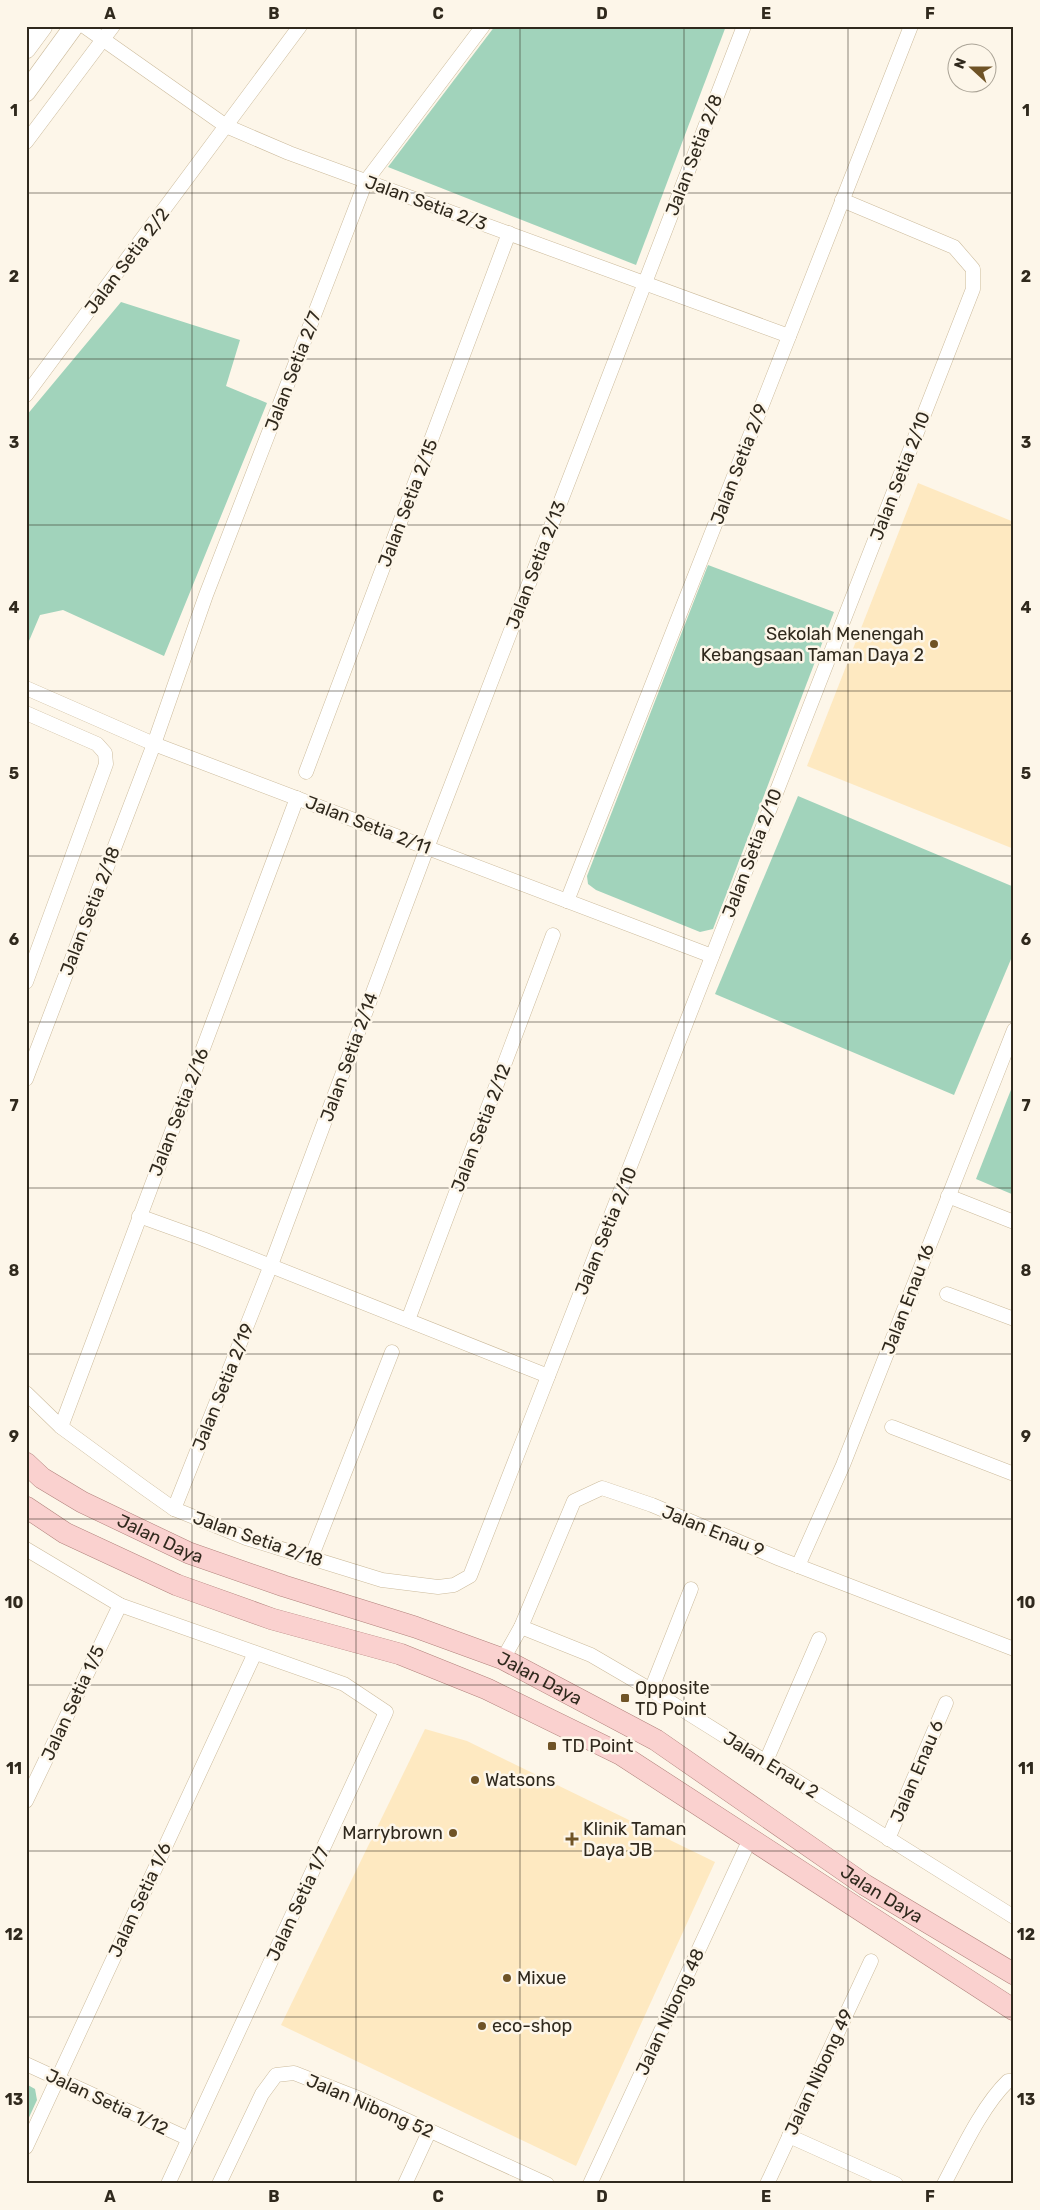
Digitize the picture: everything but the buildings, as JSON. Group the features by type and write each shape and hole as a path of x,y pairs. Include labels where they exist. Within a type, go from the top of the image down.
{"main road":[{"name":"Jalan Daya","path":"26,1463 42,1478 82,1502 189,1554 415,1627 503,1659 656,1740 865,1885 1014,1974"},
{"name":"Jalan Daya","path":"26,1507 65,1533 177,1585 272,1619 400,1654 487,1689 620,1754 1014,2010"}],"street":[{"path":"26,49 43,26"},
{"path":"26,92 74,26"},
{"name":"Jalan Setia 2/3","path":"84,26 226,126 289,153 789,336"},
{"path":"26,142 113,26"},
{"name":"Jalan Setia 2/2","path":"27,393 300,26"},
{"name":"Jalan Setia 2/7","path":"154,744 206,595 366,181 483,26"},
{"name":"Jalan Setia 2/8","path":"645,283 744,26"},
{"name":"Jalan Setia 2/9","path":"567,901 911,26"},
{"name":"Jalan Setia 2/10","path":"438,1587 454,1585 470,1576 973,289 973,269 954,247 842,200"},
{"name":"Jalan Setia 2/15","path":"306,772 509,233"},
{"name":"Jalan Setia 2/13","path":"427,848 645,283"},
{"name":"Jalan Setia 2/11","path":"26,688 154,744 712,956"},
{"path":"26,713 97,744 105,753 106,764 26,982"},
{"name":"Jalan Setia 2/18","path":"26,1079 154,744"},
{"name":"Jalan Setia 2/16","path":"60,1427 297,798"},
{"name":"Jalan Setia 2/14","path":"271,1266 427,848"},
{"name":"Jalan Setia 2/12","path":"408,1320 553,935"},
{"name":"Jalan Enau 16","path":"798,1566 843,1465 1014,1030"},
{"path":"948,1196 1014,1222"},
{"path":"140,1216 548,1376"},
{"name":"Jalan Setia 2/19","path":"174,1509 271,1266"},
{"path":"947,1294 1014,1319"},
{"path":"311,1558 392,1352"},
{"name":"Jalan Setia 2/18","path":"26,1393 60,1427 174,1509 246,1538 382,1580 438,1587"},
{"path":"892,1427 1014,1474"},
{"name":"Jalan Enau 9","path":"503,1659 521,1627 574,1501 602,1488 1014,1649"},
{"name":"Jalan Setia 1/7","path":"26,1549 120,1605 344,1684 386,1712 168,2184"},
{"path":"651,1690 691,1589"},
{"name":"Jalan Setia 1/5","path":"26,1801 120,1605"},
{"name":"Jalan Enau 2","path":"521,1627 591,1655 651,1690 1014,1917"},
{"path":"766,1761 819,1639"},
{"name":"Jalan Setia 1/6","path":"26,2147 255,1653"},
{"name":"Jalan Enau 6","path":"888,1839 946,1703"},
{"name":"Jalan Nibong 48","path":"590,2184 750,1839"},
{"name":"Jalan Nibong 49","path":"767,2184 871,1961"},
{"name":"Jalan Setia 1/12","path":"26,2064 189,2139"},
{"name":"Jalan Nibong 52","path":"219,2184 262,2094 276,2075 294,2073 358,2098 429,2132 547,2184"},
{"path":"944,2184 969,2137 999,2089 1011,2081"},
{"path":"405,2184 429,2132"},
{"path":"790,2136 896,2184"}],"shaded area":[{"name":"Sekolah Menengah Kebangsaan Taman Daya 2","path":"918,483 1014,522 1014,849 807,766"},
{"path":"425,1729 467,1741 715,1862 576,2166 281,2025"}],"green space":[{"path":"495,26 726,26 636,265 388,167"},
{"path":"121,302 240,340 226,386 267,403 164,656 63,610 40,615 26,648 26,416"},
{"path":"708,565 834,612 713,929 700,932 596,890 588,884 587,876"},
{"path":"798,796 1014,887 1014,952 954,1095 715,994"},
{"path":"1014,1082 1014,1195 976,1179"},
{"path":"26,2084 35,2089 37,2100 26,2124"}],"place":[{"name":"Sekolah Menengah Kebangsaan Taman Daya 2","path":"934,644"},
{"name":"Opposite TD Point","path":"625,1698"},
{"name":"TD Point","path":"552,1746"},
{"name":"Watsons","path":"475,1780"},
{"name":"Marrybrown","path":"453,1833"},
{"name":"Klinik Taman Daya JB","path":"572,1839"},
{"name":"Mixue","path":"507,1978"},
{"name":"eco-shop","path":"482,2026"}]}
